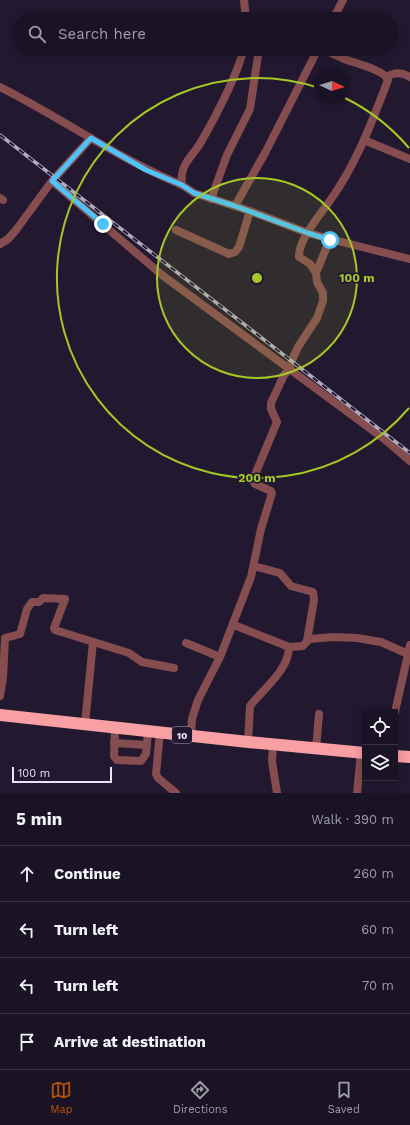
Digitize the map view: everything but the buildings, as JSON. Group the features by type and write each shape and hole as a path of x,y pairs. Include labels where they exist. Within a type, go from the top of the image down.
{"highway":[{"name":"10","path":"0,715 362,753"},
{"path":"398,756 410,757"}],"street":[{"path":"244,0 245,12"},
{"path":"337,12 343,0"},
{"path":"182,185 181,179 183,168 200,143 234,79 242,56"},
{"path":"211,199 227,155 250,109 258,56"},
{"path":"235,206 265,153 314,56"},
{"path":"190,736 192,719 198,700 220,657 234,625 254,566 261,529 272,493 271,491 255,484 254,481 256,470 277,422 271,409 271,403 284,375 289,370 298,347 317,318 322,304 323,294 317,282 316,273 312,266 299,257 301,247 308,233 346,177 353,164 376,113 388,80 386,76 380,72 339,56"},
{"path":"386,76 397,73 410,77"},
{"path":"0,87 146,170 182,185 194,193 250,211 330,240 410,258"},
{"path":"1,241 8,239 24,220 52,181 91,138"},
{"path":"364,140 410,159"},
{"path":"52,181 162,275 383,438 410,461"},
{"path":"176,230 229,254 235,252 239,247 250,211"},
{"path":"316,273 330,240"},
{"path":"254,566 280,574 291,586 313,592 314,600 307,641"},
{"path":"0,696 3,678 4,639 6,637 20,634 28,609 32,602 39,602 43,598 65,599 54,630 129,653 142,662 174,668"},
{"path":"234,625 289,647 302,647 310,639 333,637 368,639 385,643 408,654"},
{"path":"85,724 93,642"},
{"path":"186,643 220,657"},
{"path":"396,709 410,645"},
{"path":"248,742 250,706 267,688 285,664 289,655 289,647"},
{"path":"316,749 319,714"},
{"path":"115,728 114,756 117,760 141,761 146,754 147,745 154,732"},
{"path":"154,732 156,774 158,778 176,793"},
{"path":"114,743 147,745"},
{"path":"272,744 272,762 277,793"},
{"path":"357,793 362,760"}],"railway":[{"path":"0,135 410,453"}],"route":[{"path":"103,224 52,181 91,138 146,170 182,185 194,193 250,211 330,240"}]}
